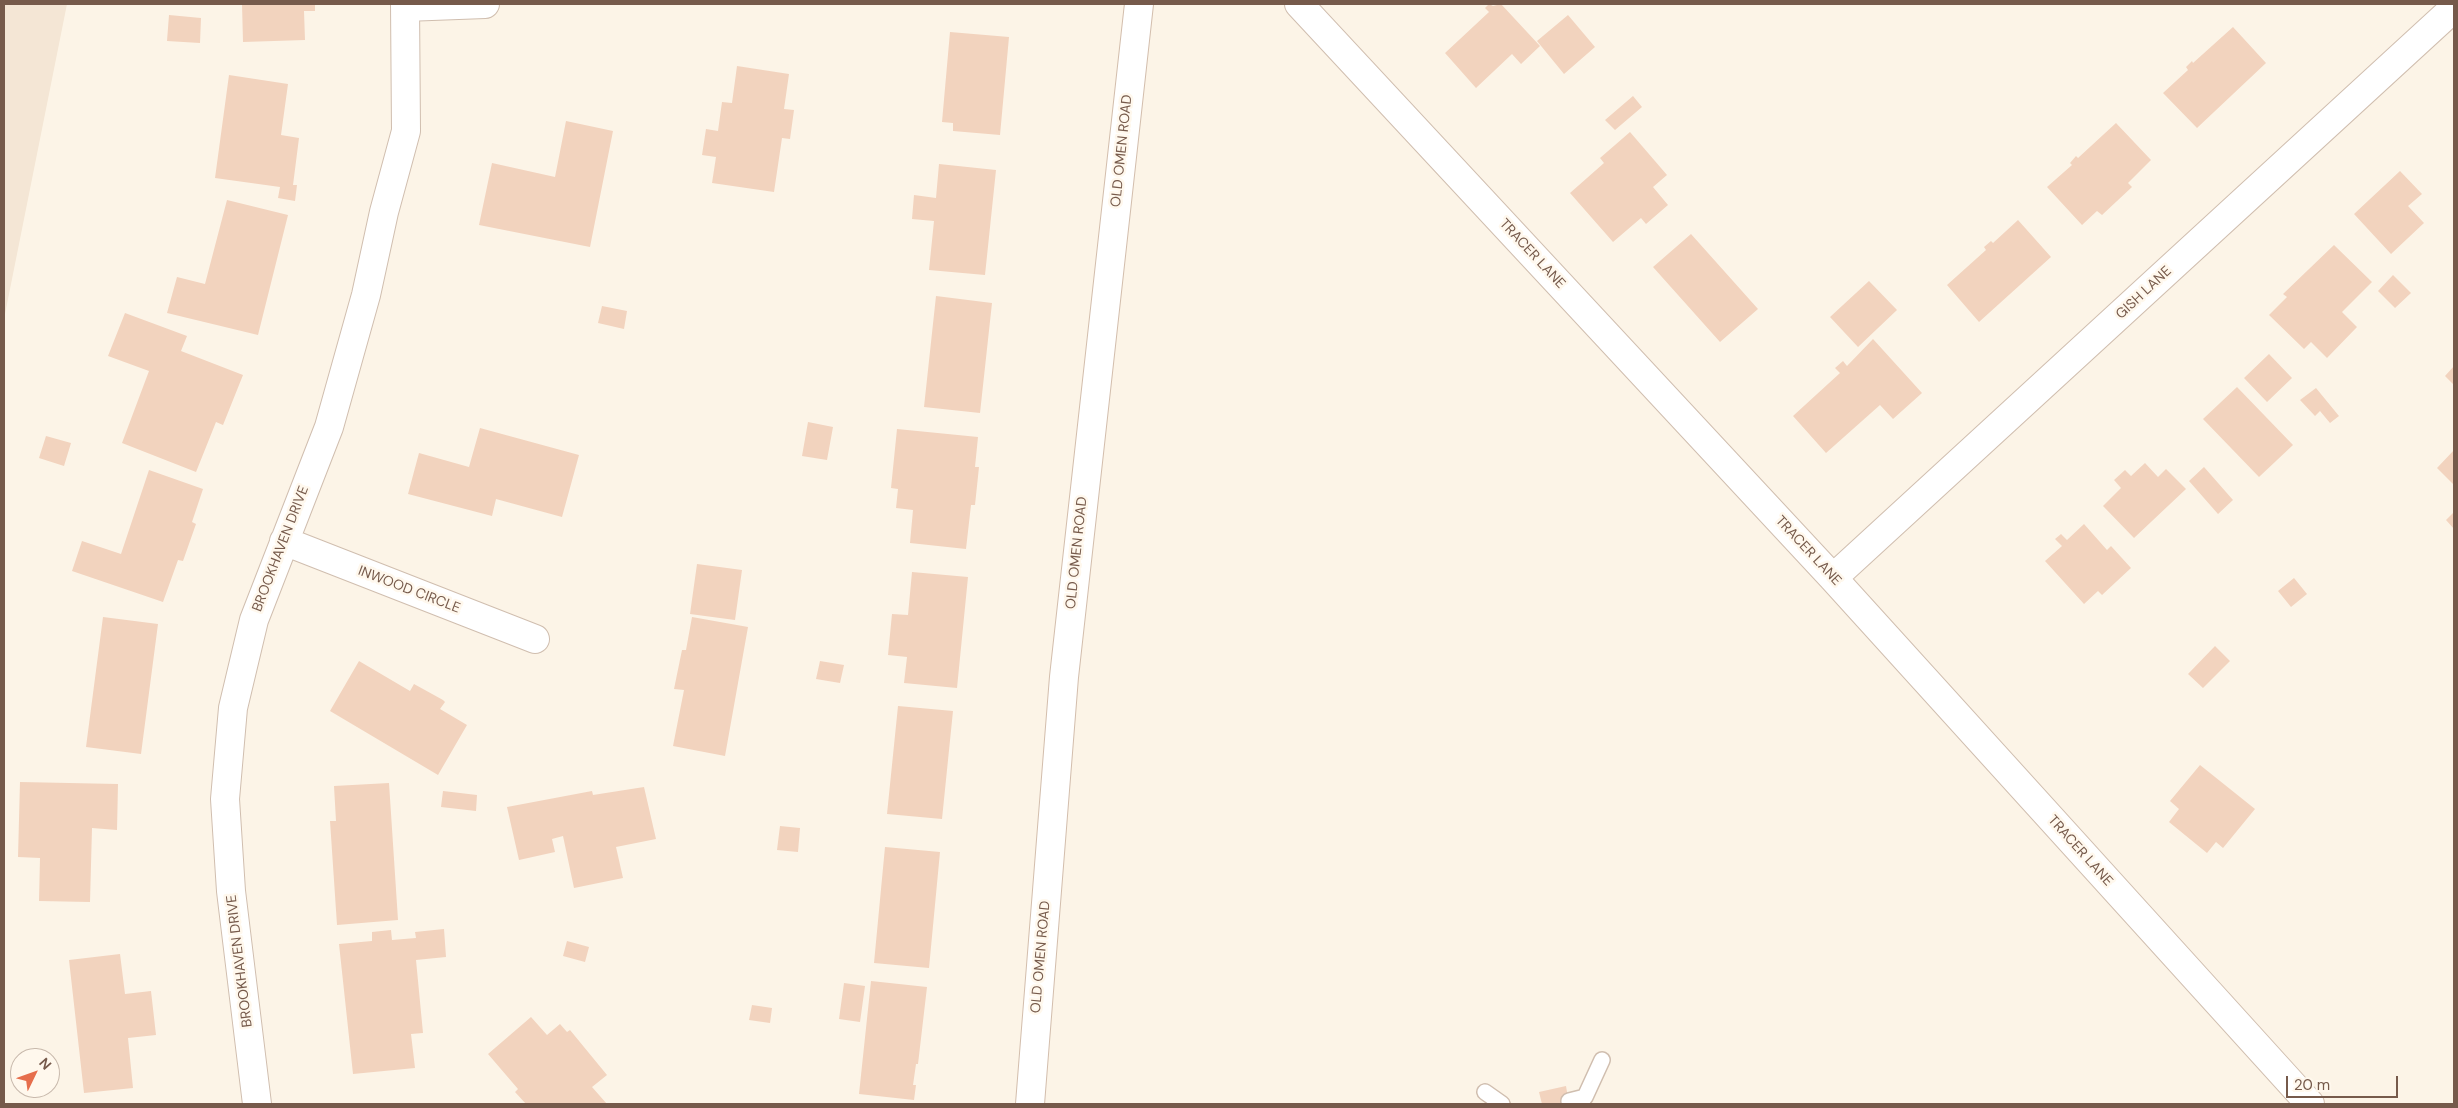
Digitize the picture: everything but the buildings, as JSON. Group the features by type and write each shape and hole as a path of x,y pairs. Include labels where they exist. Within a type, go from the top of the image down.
{"street":[{"path":"405,5 485,4"},
{"name":"OLD OMEN ROAD","path":"1030,1104 1064,677 1139,4"},
{"name":"TRACER LANE","path":"1299,4 1833,578 2310,1104"},
{"name":"BROOKHAVEN DRIVE","path":"258,1104 231,890 225,799 233,708 254,620 329,427 366,295 384,212 406,131 405,5"},
{"name":"GISH LANE","path":"1833,578 2454,8"},
{"name":"INWOOD CIRCLE","path":"284,541 534,639"}],"lane":[{"path":"1569,1101 1585,1097 1602,1060"},
{"path":"1485,1092 1502,1104"}],"shaded area":[{"path":"4,4 67,4 4,319"}]}
